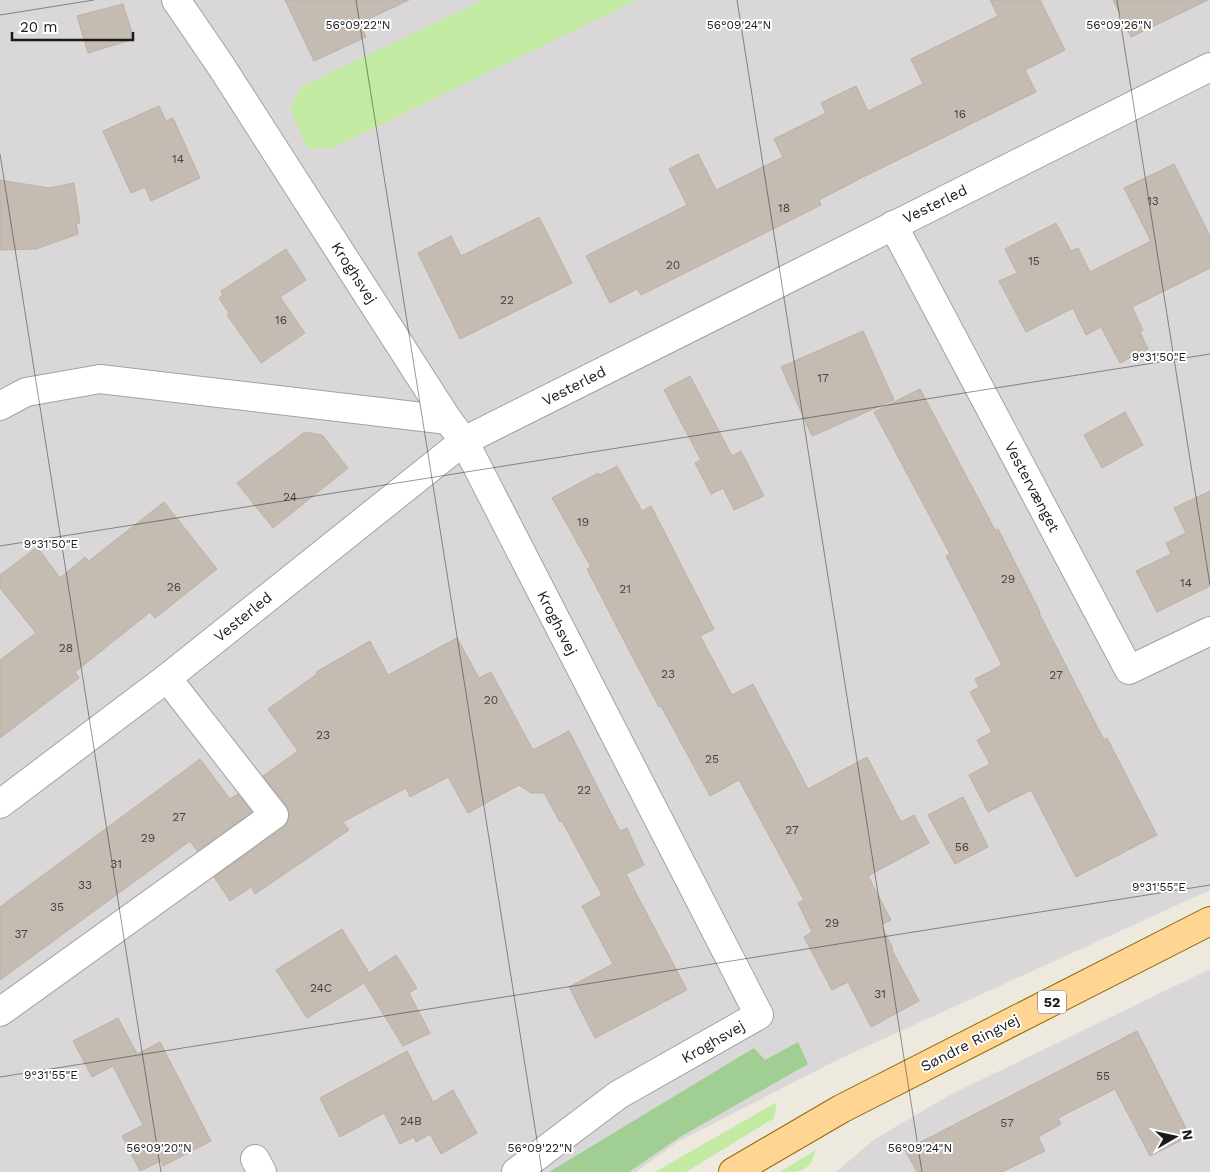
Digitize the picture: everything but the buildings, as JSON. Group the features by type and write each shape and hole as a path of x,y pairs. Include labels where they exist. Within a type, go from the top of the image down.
{"main road":[{"name":"Søndre Ringvej","path":"733,1172 841,1108 1210,921"}],"street":[{"name":"Kroghsvej","path":"176,0 221,66 448,420 464,441 759,1015 618,1095 516,1172"},
{"name":"Vesterled","path":"0,804 167,678 464,441 1210,68"},
{"name":"Vestervænget","path":"893,225 1130,670 1210,631"},
{"path":"0,406 26,392 100,379 448,420"},
{"path":"0,1012 274,815 167,678"}],"shaded area":[{"path":"0,0 1210,0 1210,890 837,1060 679,1141 636,1172 0,1172"},
{"path":"1210,969 1210,1172 836,1172 875,1139 948,1096"}],"green space":[{"path":"484,0 637,0 333,148 308,149 290,109 302,86"},
{"path":"798,1042 808,1064 680,1137 629,1172 549,1172 754,1048 765,1060"},
{"path":"777,1102 774,1118 686,1172 655,1172"},
{"path":"816,1150 811,1163 804,1169 794,1172 780,1172"}]}
